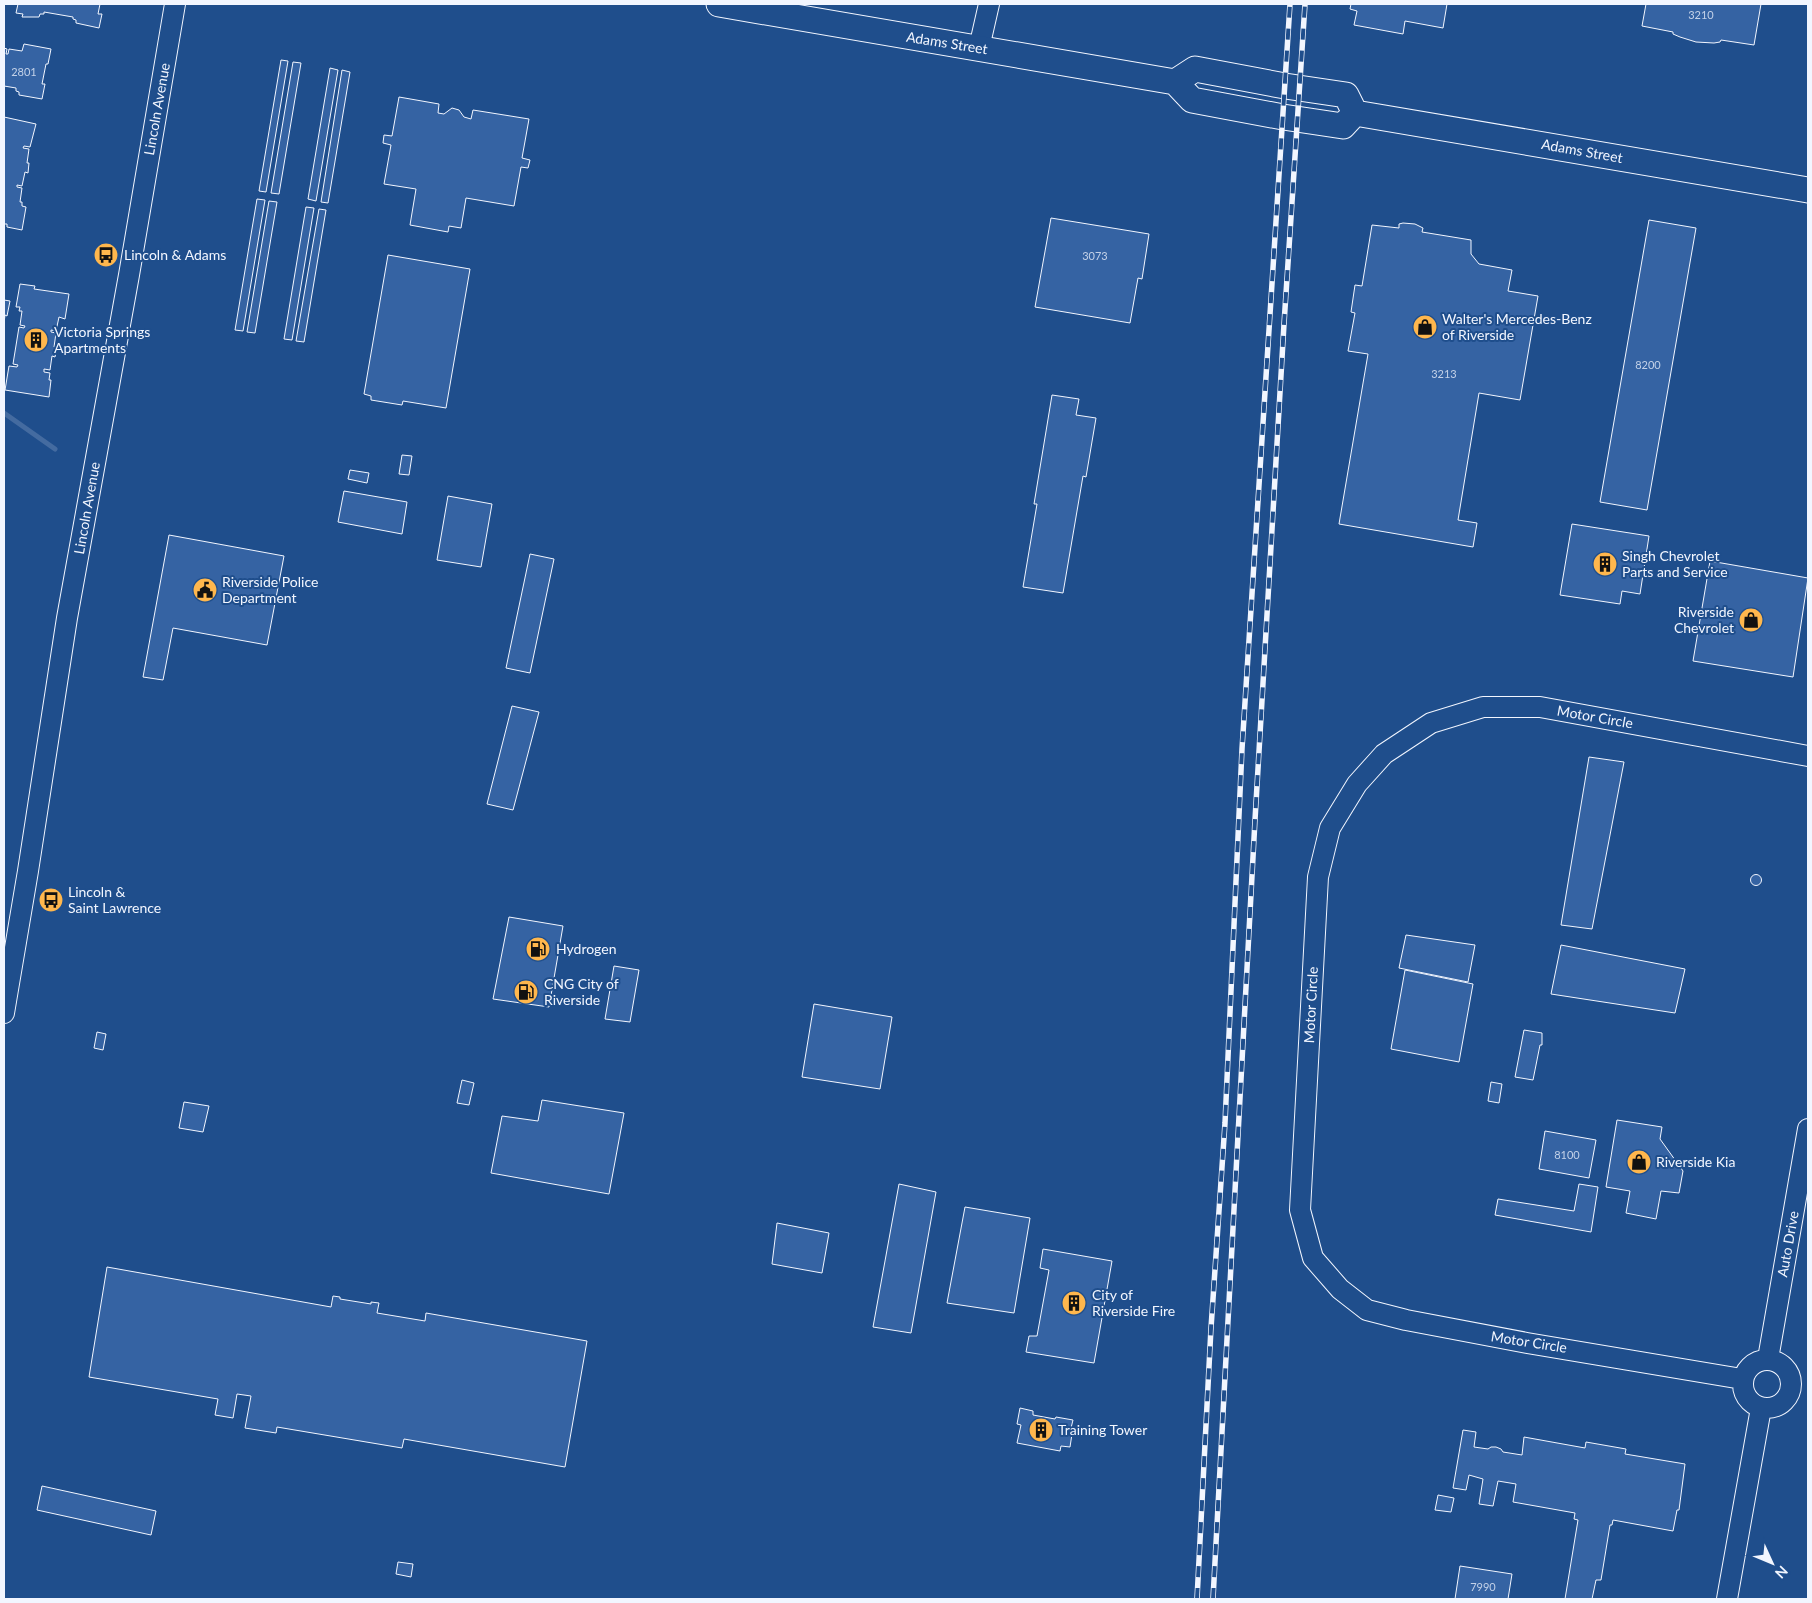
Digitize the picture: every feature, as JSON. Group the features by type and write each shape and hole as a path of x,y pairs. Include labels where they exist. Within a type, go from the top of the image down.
{"main road":[{"name":"Adams Street","path":"719,4 1175,82 1195,70 1346,95 1355,113 1808,190"}],"street":[{"name":"Lincoln Avenue","path":"4,1013 6,981 67,618 175,4"},
{"path":"979,48 989,4"},
{"name":"Motor Circle","path":"1742,1379 1527,1343 1406,1320 1367,1310 1340,1289 1313,1258 1300,1210 1318,877 1330,828 1357,784 1384,754 1431,722 1483,707 1540,707 1808,756"},
{"name":"Auto Drive","path":"1768,1359 1808,1129"},
{"path":"1768,1359 1775,1360 1786,1368 1791,1380 1799,1389 1789,1394 1780,1404 1774,1407 1761,1408 1748,1400 1744,1394 1742,1379 1754,1362 1768,1359"},
{"path":"1727,1599 1761,1408"}],"building":[{"path":"18,4 100,4 98,14 102,14 99,28 76,23 73,17 44,12 39,17 22,17 23,14 16,13"},
{"path":"1351,4 1447,4 1443,28 1405,21 1403,34 1354,25 1357,11 1350,9"},
{"path":"1646,4 1761,4 1754,45 1721,40 1714,43 1696,42 1673,34 1673,32 1642,26"},
{"path":"24,44 51,49 42,84 45,84 42,99 19,95 16,88 4,86 4,48 7,49 6,54 8,54 9,49 22,51"},
{"path":"281,60 288,61 266,192 259,191"},
{"path":"293,62 301,63 279,194 271,193"},
{"path":"330,68 338,70 316,201 308,199"},
{"path":"342,70 350,72 328,203 321,202"},
{"path":"399,97 439,104 438,113 444,114 452,108 459,110 464,117 471,119 473,110 529,119 522,158 530,160 528,168 521,167 514,206 466,198 461,228 449,226 448,232 410,225 416,189 384,184 391,145 383,143 384,135 392,136"},
{"path":"4,117 36,124 30,147 24,146 23,148 29,149 28,173 25,172 22,186 17,185 17,187 22,188 20,202 22,202 22,206 26,207 22,230 7,227 7,224 4,224"},
{"path":"257,199 265,200 243,331 235,330"},
{"path":"269,201 277,202 255,333 247,332"},
{"path":"306,207 314,208 292,340 284,339"},
{"path":"319,209 326,210 304,342 296,341"},
{"path":"1051,218 1149,234 1142,279 1138,278 1130,323 1035,307"},
{"path":"1649,220 1696,228 1647,510 1600,502"},
{"path":"1399,224 1415,224 1423,228 1422,232 1471,240 1471,254 1479,264 1512,270 1508,291 1538,296 1520,400 1479,393 1458,520 1477,523 1473,547 1339,524 1368,354 1348,351 1355,313 1351,312 1355,285 1362,286 1372,225 1399,228"},
{"path":"388,255 470,269 446,408 403,401 402,405 371,400 371,396 364,394"},
{"name":"Victoria Springs Apartments","path":"20,284 35,286 34,289 69,294 65,319 59,317 56,331 51,330 51,332 56,333 54,347 57,347 55,357 52,356 50,370 44,369 44,372 50,373 49,397 5,390 9,366 17,367 18,365 13,364 19,327 24,328 25,326 20,325 22,311 19,311 20,307 16,307"},
{"path":"4,300 10,301 4,323"},
{"path":"1052,395 1079,399 1076,415 1096,418 1086,477 1083,476 1063,593 1023,587 1037,504 1034,504"},
{"path":"402,455 412,456 409,475 399,474"},
{"path":"350,470 369,473 367,483 348,479"},
{"path":"344,491 407,502 402,534 338,522"},
{"path":"448,496 492,504 481,567 437,560"},
{"name":"Singh Chevrolet Parts and Service","path":"1572,524 1649,536 1640,594 1622,591 1620,604 1560,595"},
{"path":"169,535 284,556 267,645 173,628 163,680 143,677"},
{"path":"530,554 554,559 530,673 506,668"},
{"name":"Riverside Chevrolet","path":"1710,561 1808,578 1793,677 1693,661"},
{"path":"512,706 539,712 513,810 487,804"},
{"path":"1589,757 1624,762 1592,929 1561,925"},
{"path":"1754,875 1758,875 1761,880 1760,884 1754,885 1751,882 1751,878"},
{"path":"509,917 563,926 549,1007 493,999"},
{"path":"1406,935 1475,945 1468,982 1399,968"},
{"path":"1561,945 1685,969 1675,1013 1551,994"},
{"path":"614,966 639,970 630,1022 605,1019"},
{"path":"1405,970 1473,984 1459,1062 1391,1049"},
{"path":"814,1004 892,1017 880,1089 802,1077"},
{"path":"1524,1030 1542,1033 1542,1045 1540,1045 1533,1080 1515,1077"},
{"path":"97,1032 106,1034 103,1050 94,1048"},
{"path":"462,1080 474,1083 469,1105 457,1103"},
{"path":"1491,1082 1502,1084 1499,1103 1488,1101"},
{"path":"542,1100 624,1113 609,1194 491,1173 502,1116 538,1121"},
{"path":"184,1102 209,1106 203,1132 179,1128"},
{"path":"1617,1120 1662,1127 1660,1139 1683,1171 1679,1193 1661,1191 1656,1219 1626,1213 1630,1191 1606,1187"},
{"path":"1545,1131 1596,1140 1589,1178 1539,1169"},
{"path":"899,1184 936,1192 911,1333 873,1327"},
{"path":"1579,1184 1598,1187 1591,1232 1495,1215 1498,1199 1574,1211"},
{"path":"965,1207 1030,1218 1014,1313 947,1303"},
{"path":"777,1223 829,1233 822,1273 772,1264"},
{"name":"City of Riverside Fire","path":"1043,1249 1112,1261 1094,1363 1026,1352 1029,1336 1037,1336 1049,1270 1040,1268"},
{"path":"107,1267 331,1307 333,1296 371,1304 371,1302 379,1303 377,1313 425,1321 426,1313 587,1341 565,1467 404,1439 402,1448 277,1427 276,1433 245,1428 251,1396 237,1394 233,1418 215,1415 218,1399 89,1377"},
{"name":"Training Tower","path":"1020,1408 1033,1411 1033,1415 1073,1420 1071,1428 1064,1427 1062,1433 1072,1434 1070,1447 1061,1446 1060,1451 1017,1443 1021,1425 1017,1424"},
{"path":"1463,1430 1476,1432 1474,1447 1488,1449 1496,1447 1503,1452 1522,1455 1524,1437 1585,1448 1586,1442 1626,1449 1625,1454 1685,1464 1679,1510 1677,1510 1673,1531 1613,1520 1612,1525 1610,1525 1601,1580 1596,1580 1592,1599 1565,1599 1578,1520 1574,1519 1575,1513 1513,1502 1516,1484 1498,1481 1493,1506 1479,1504 1483,1479 1469,1475 1466,1490 1453,1488"},
{"path":"42,1486 156,1511 151,1535 37,1510"},
{"path":"1438,1495 1454,1498 1451,1512 1435,1510"},
{"path":"398,1562 413,1564 411,1577 396,1574"},
{"path":"1460,1566 1512,1574 1508,1599 1455,1599"}],"waterway":[{"path":"4,413 55,449"}],"railway":[{"path":"1197,1599 1211,1328 1225,1123 1242,749 1290,4"},
{"path":"1213,1599 1255,820 1305,4"}],"place":[{"name":"Lincoln & Adams","path":"106,255"},
{"name":"Walter's Mercedes-Benz of Riverside","path":"1425,327"},
{"name":"Victoria Springs Apartments","path":"36,340"},
{"name":"Singh Chevrolet Parts and Service","path":"1605,564"},
{"name":"Riverside Police Department","path":"205,590"},
{"name":"Riverside Chevrolet","path":"1751,620"},
{"name":"Lincoln & Saint Lawrence","path":"51,900"},
{"name":"Hydrogen","path":"538,949"},
{"name":"CNG City of Riverside","path":"526,992"},
{"name":"Riverside Kia","path":"1639,1162"},
{"name":"City of Riverside Fire","path":"1074,1303"},
{"name":"Training Tower","path":"1041,1430"}]}
